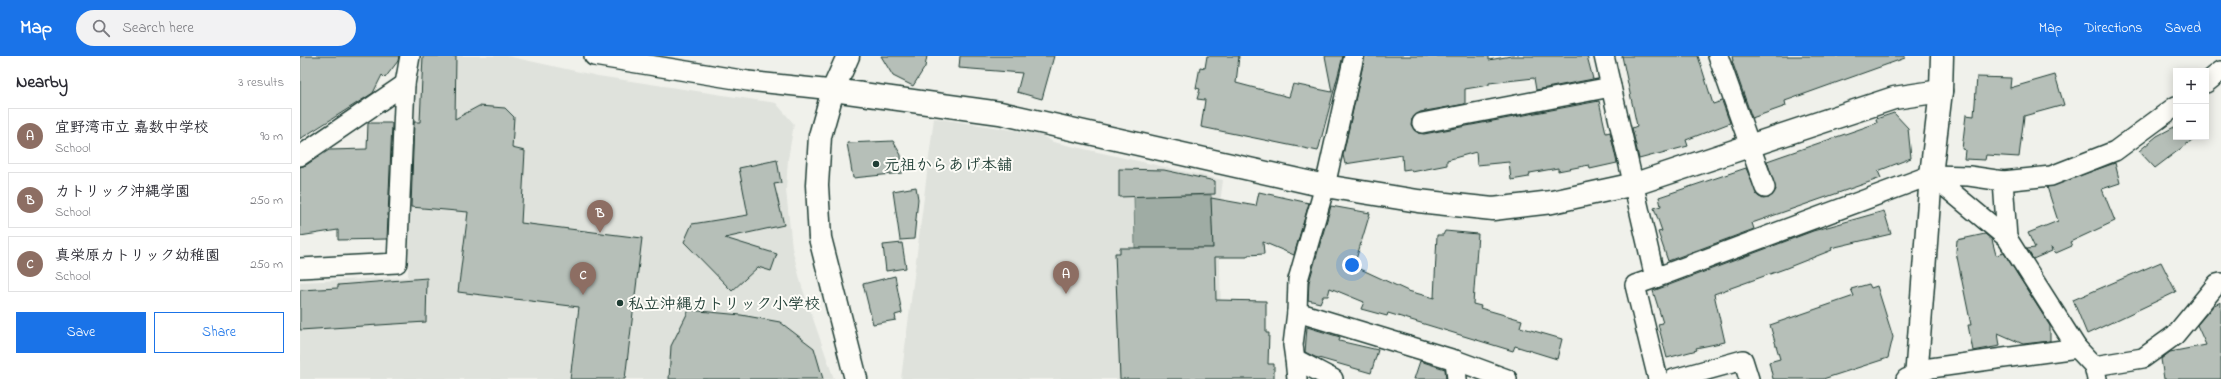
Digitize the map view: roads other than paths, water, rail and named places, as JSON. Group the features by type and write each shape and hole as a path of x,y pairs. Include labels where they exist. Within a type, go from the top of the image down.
{"street":[{"path":"300,268 397,263 406,84 410,56"},
{"path":"594,56 748,81 833,90 1000,113 1324,186 1418,201 1493,209 1552,202 1635,184 1749,148 1894,98 1941,91"},
{"path":"848,56 833,90 820,136 817,185 820,238 856,379"},
{"path":"1297,379 1293,345 1297,312 1298,280 1324,186 1354,56"},
{"path":"1604,56 1635,184 1655,278"},
{"path":"1718,56 1764,188"},
{"path":"1912,378 1931,175 1941,91 1942,56"},
{"path":"2209,81 2221,71"},
{"path":"300,156 406,84"},
{"path":"1422,122 1611,87"},
{"path":"1658,379 1635,285 1931,175 1969,176 2003,181 2050,176 2115,151 2173,108"},
{"path":"1931,175 2007,238 2077,348 2096,372 2143,358 2175,335 2216,284 2221,283"},
{"path":"2003,181 2007,238"},
{"path":"1297,312 1455,360 1507,379"},
{"path":"1912,378 1931,368 2077,348"},
{"path":"1295,360 1333,379"},
{"path":"1455,360 1457,379"},
{"path":"1674,379 1743,360 1749,379"}],"place":[{"name":"元祖からあげ本舗","path":"876,164"},
{"name":"カトリック沖縄学園","path":"600,233"},
{"name":"宜野湾市立 嘉数中学校","path":"1066,294"},
{"name":"真栄原カトリック幼稚園","path":"583,295"},
{"name":"私立沖縄カトリック小学校","path":"620,303"}]}
